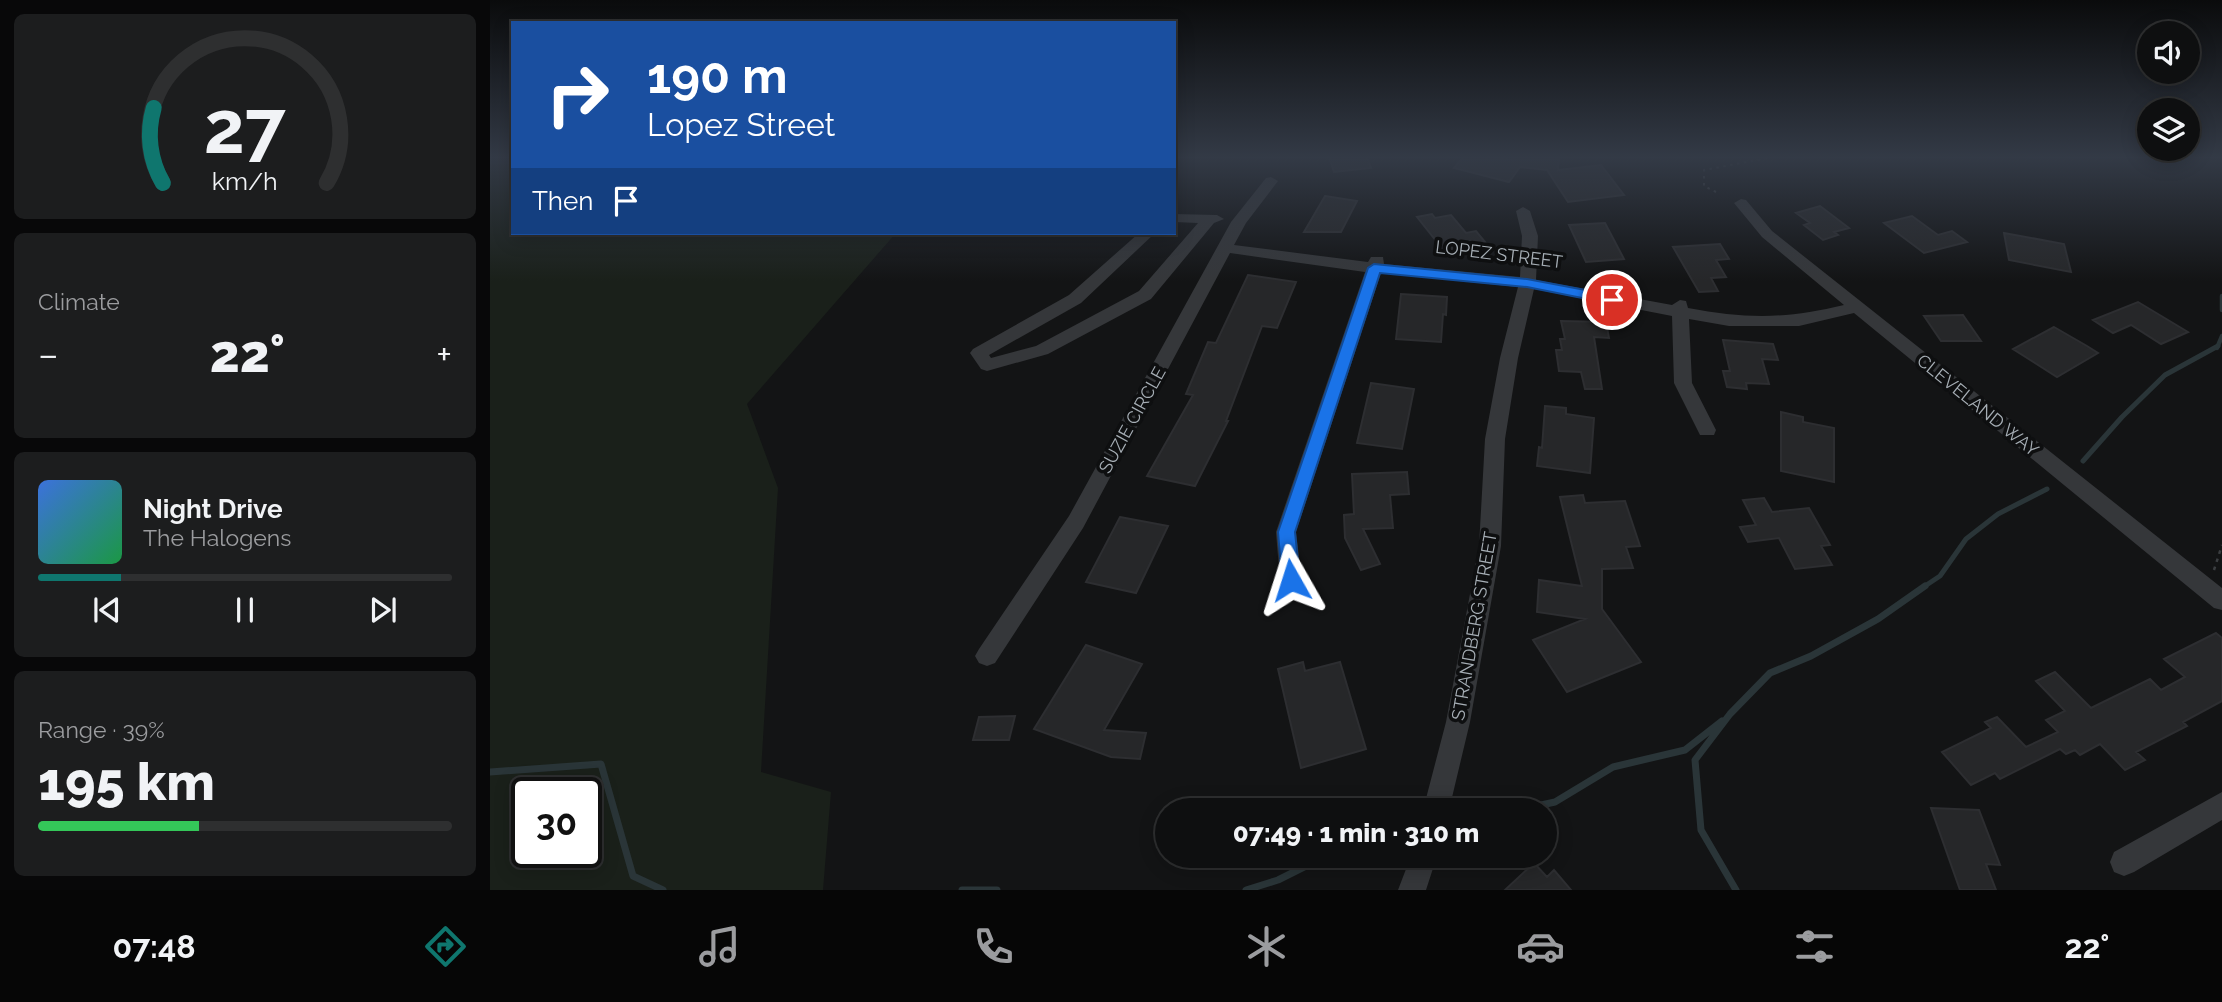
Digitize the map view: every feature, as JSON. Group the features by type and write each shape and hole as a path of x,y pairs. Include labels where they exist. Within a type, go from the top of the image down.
{"street":[{"name":"SUZIE CIRCLE","path":"987,656 1076,522 1231,236 1258,199"},
{"name":"CLEVELAND WAY","path":"1741,203 1767,234 2215,596"},
{"name":"STRANDBERG STREET","path":"1439,798 1458,722 1490,547 1495,439 1509,358 1528,279 1530,236 1523,211"},
{"name":"LOPEZ STREET","path":"1176,218 1210,219 1231,236 1376,264 1528,279 1729,321 1777,323 1819,317 1850,302"},
{"path":"1146,235 1075,299 979,353 987,365 1042,350 1145,295 1210,219"},
{"path":"1291,580 1286,532 1376,264"},
{"path":"1680,309 1683,383 1707,430"},
{"path":"2123,862 2222,805"},
{"path":"1412,890 1420,868"}],"path":[{"path":"2215,596 2222,545"}],"shaded area":[{"path":"490,199 511,199 511,235 894,235 747,404 778,488 761,772 831,792 823,890 490,890"}],"building":[{"path":"1324,199 1357,201 1341,232 1304,232"},
{"path":"1566,199 1596,199 1568,202"},
{"path":"1820,206 1849,228 1834,232 1838,235 1823,240 1804,225 1810,223 1796,213"},
{"path":"1432,214 1435,218 1451,215 1466,233 1476,231 1485,242 1445,252 1417,217"},
{"path":"1912,216 1938,235 1952,231 1967,242 1924,253 1884,223"},
{"path":"1605,223 1624,259 1586,262 1569,225"},
{"path":"2004,233 2064,244 2071,272 2009,260"},
{"path":"1720,244 1729,259 1716,260 1726,277 1711,278 1718,291 1699,292 1673,247"},
{"path":"1248,275 1296,282 1277,328 1262,326 1228,421 1195,486 1147,476 1193,395 1186,394 1208,342 1216,343"},
{"path":"1401,294 1447,297 1441,342 1396,339"},
{"path":"2138,302 2188,332 2161,344 2131,325 2113,333 2093,320"},
{"path":"1963,315 1981,341 1941,341 1924,316"},
{"path":"1561,321 1606,322 1609,338 1594,337 1602,389 1585,389 1581,372 1559,371 1556,350 1562,350 1560,339 1565,339"},
{"path":"2054,327 2098,353 2057,377 2013,349"},
{"path":"1723,340 1773,344 1778,360 1762,359 1769,384 1746,383 1747,389 1727,387 1723,371 1730,371"},
{"path":"1371,383 1414,389 1402,449 1357,443"},
{"path":"1545,406 1566,408 1566,414 1594,418 1590,473 1537,466 1539,447 1542,448"},
{"path":"1781,412 1803,417 1803,422 1834,428 1834,482 1781,471"},
{"path":"1407,472 1409,494 1390,495 1393,528 1363,529 1380,564 1361,570 1345,538 1344,515 1354,514 1352,474"},
{"path":"1583,495 1585,503 1625,501 1640,546 1626,547 1633,568 1602,569 1602,609 1641,662 1567,692 1533,640 1585,619 1537,612 1539,580 1582,586 1560,497"},
{"path":"1764,498 1772,512 1809,508 1830,545 1821,546 1832,565 1795,569 1779,538 1748,542 1740,527 1756,525 1743,500"},
{"path":"1120,517 1168,526 1136,593 1086,582"},
{"path":"2216,633 2222,638 2222,701 2183,722 2187,726 2136,752 2145,760 2125,770 2100,744 2080,755 2075,750 2066,754 2060,749 2000,779 1995,773 1971,785 1942,752 1991,728 1985,722 1997,717 2026,747 2058,732 2046,720 2065,711 2036,681 2055,672 2091,708 2150,679 2161,690 2185,677 2164,659"},
{"path":"1086,645 1142,664 1104,730 1146,733 1140,759 1111,757 1034,729"},
{"path":"1303,662 1305,671 1340,662 1366,749 1301,768 1278,669"},
{"path":"1015,716 1009,740 973,740 979,717"},
{"path":"1931,808 1979,810 2000,865 1986,864 1996,890 1960,890"},
{"path":"1529,868 1539,868 1547,877 1554,870 1571,890 1505,890"}],"waterway":[{"path":"2222,296 2222,310"},
{"path":"2218,346 2222,336"},
{"path":"2083,461 2122,417 2165,375 2218,346"},
{"path":"1925,586 1940,576 1966,539 1998,514 2047,489"},
{"path":"1736,890 1701,830 1695,760 1730,714 1770,673 1811,656 1878,619 1925,586"},
{"path":"1557,801 1613,767 1685,750 1722,721"},
{"path":"490,772 601,764 633,876 663,890"},
{"path":"1246,890 1278,880 1302,868"},
{"path":"962,890 997,890"}],"route":[{"path":"1291,580 1286,532 1374,268 1527,283 1612,300"}]}
